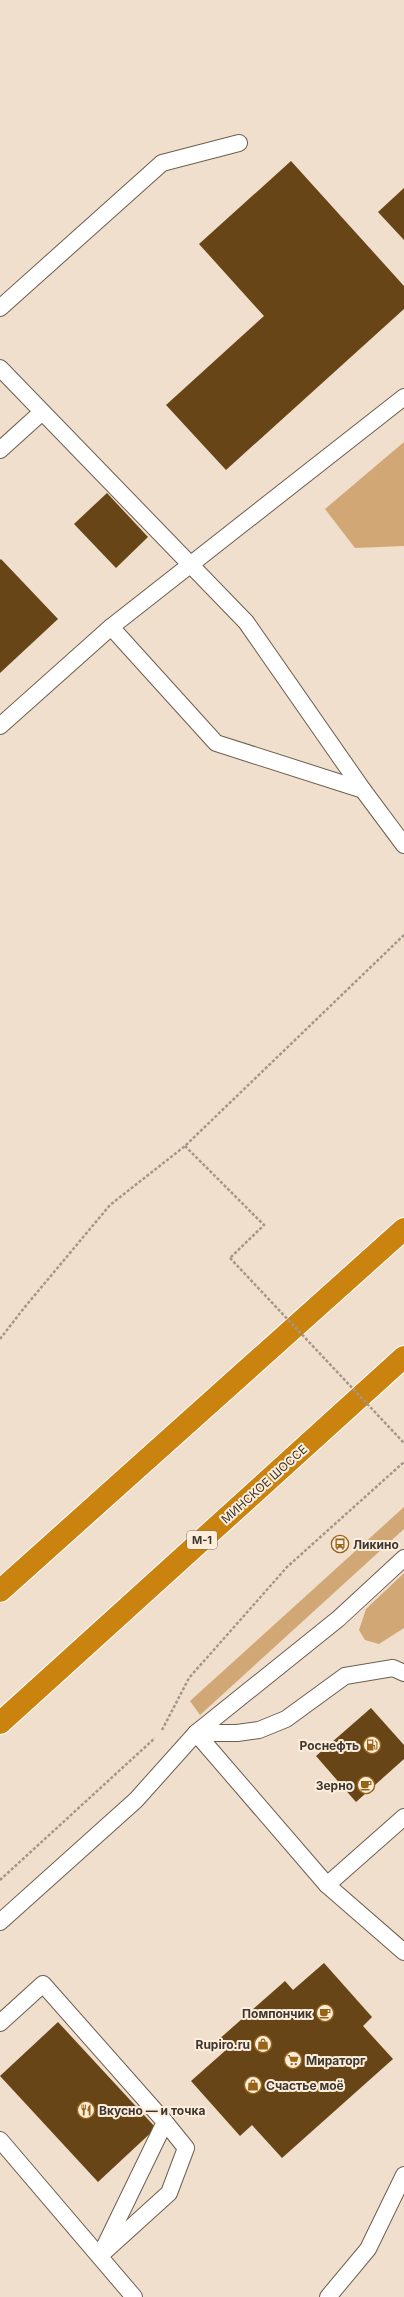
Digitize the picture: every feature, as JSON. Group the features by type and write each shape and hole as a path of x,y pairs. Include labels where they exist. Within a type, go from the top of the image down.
{"highway":[{"path":"0,1591 404,1229"},
{"name":"МИНСКОЕ ШОССЕ","path":"0,1723 404,1358"}],"lane":[{"path":"0,308 162,163 239,143"},
{"path":"0,368 246,622 363,790 404,845"},
{"path":"0,726 111,627 404,397"},
{"path":"0,450 42,412"},
{"path":"111,627 216,742 363,790"},
{"path":"0,1922 136,1800 196,1733 338,1619 404,1558"},
{"path":"196,1733 237,1733 259,1730 286,1719 345,1676 400,1667"},
{"path":"196,1733 327,1885 404,1952"},
{"path":"327,1885 404,1816"},
{"path":"0,2023 43,1984 165,2122 186,2148 169,2193 100,2256"},
{"path":"100,2256 165,2122"},
{"path":"0,2140 134,2297"},
{"path":"328,2297 368,2249 404,2175"}],"path":[{"path":"0,1339 110,1205 185,1146 404,935"},
{"path":"185,1146 264,1225 230,1258 404,1443"},
{"path":"0,1880 161,1732 189,1678 287,1567 404,1462"}],"shaded area":[{"path":"404,442 404,546 355,548 325,509"},
{"path":"404,1507 404,1529 200,1715 190,1701"},
{"path":"404,1573 404,1628 379,1644 365,1640 359,1630 366,1609"}],"building":[{"path":"291,161 404,286 404,309 226,470 166,405 264,316 199,244"},
{"path":"404,188 404,240 378,212"},
{"path":"107,493 148,537 116,568 74,524"},
{"path":"1,559 58,619 0,673 0,560"},
{"path":"371,1708 404,1745 404,1759 356,1802 316,1756"},
{"path":"324,1963 372,2017 363,2026 393,2059 282,2158 252,2125 240,2136 191,2081 226,2050 217,2041 285,1981 293,1990"},
{"name":"Вкусно — и точка","path":"58,2022 156,2128 98,2182 0,2076"}],"place":[{"name":"Ликино","path":"340,1544"},
{"name":"Роснефть","path":"372,1745"},
{"name":"Зерно","path":"366,1785"},
{"name":"Помпончик","path":"325,2013"},
{"name":"Rupiro.ru","path":"263,2044"},
{"name":"Мираторг","path":"293,2060"},
{"name":"Счастье моё","path":"253,2085"},
{"name":"Вкусно — и точка","path":"86,2110"}]}
